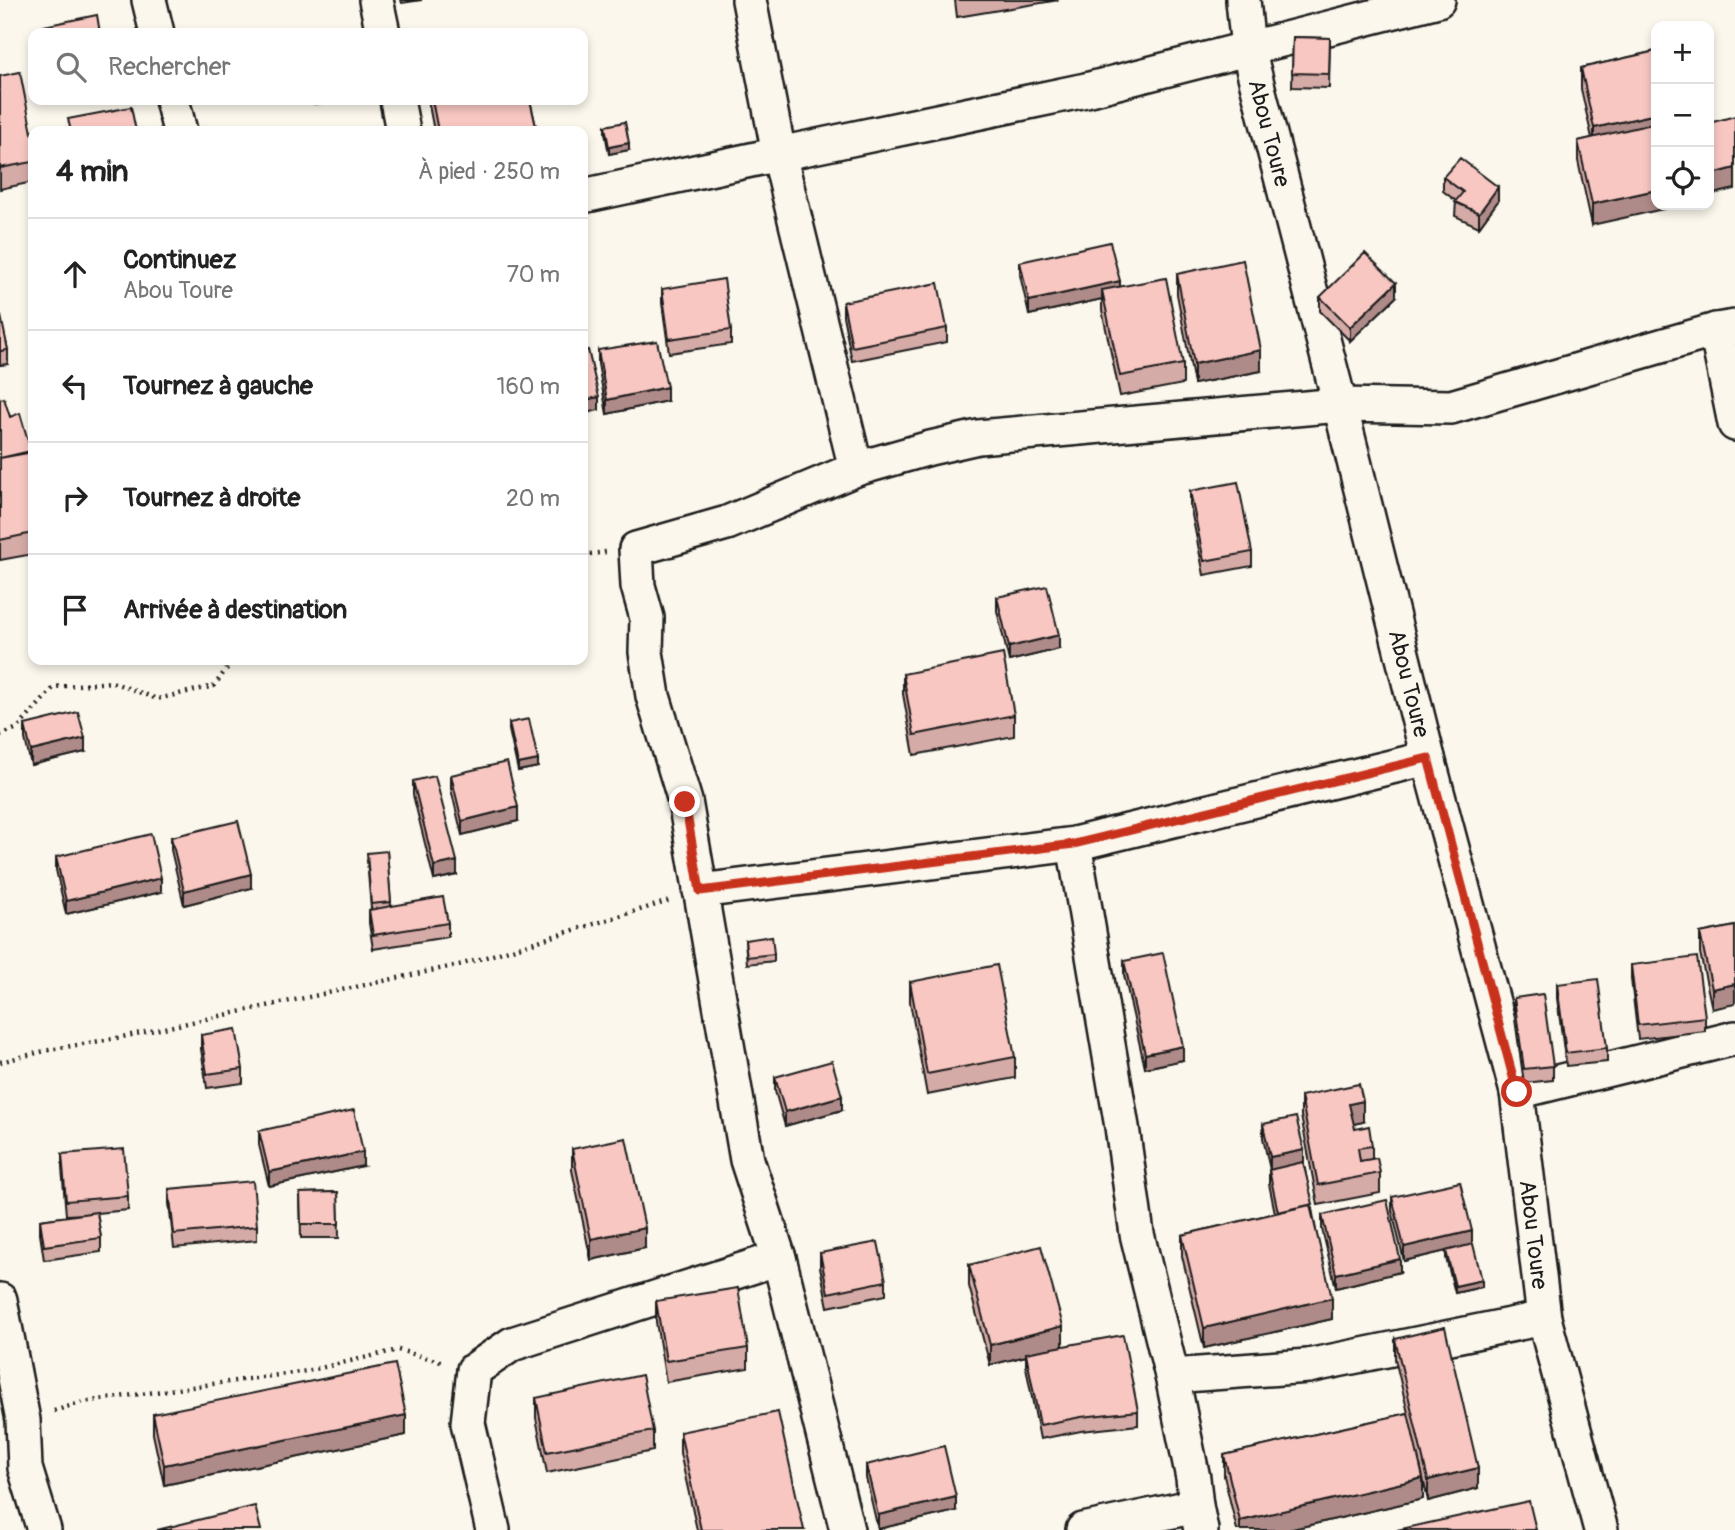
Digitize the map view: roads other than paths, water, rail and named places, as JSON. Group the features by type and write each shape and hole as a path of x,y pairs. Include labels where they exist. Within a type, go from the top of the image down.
{"street":[{"path":"149,0 156,28"},
{"path":"376,0 382,28"},
{"path":"749,0 779,154 856,469"},
{"name":"Abou Toure","path":"1243,0 1248,49 1428,758 1517,1092 1544,1318 1601,1530"},
{"path":"588,196 1086,90 1438,0"},
{"path":"173,105 179,126"},
{"path":"398,105 402,126"},
{"path":"848,1530 779,1258 747,1160 685,802 653,696 646,652 647,618 638,586 636,549 727,523 856,469 978,437 1340,405 1451,407 1725,328 1735,424"},
{"path":"700,891 1074,844 1428,758"},
{"path":"1074,844 1122,1127 1136,1234 1172,1377 1199,1518 1083,1530"},
{"path":"1517,1092 1735,1038"},
{"path":"493,1530 468,1423 474,1370 512,1344 779,1258"},
{"path":"0,1300 11,1428 44,1530"},
{"path":"1172,1377 1308,1366 1544,1318"}]}
